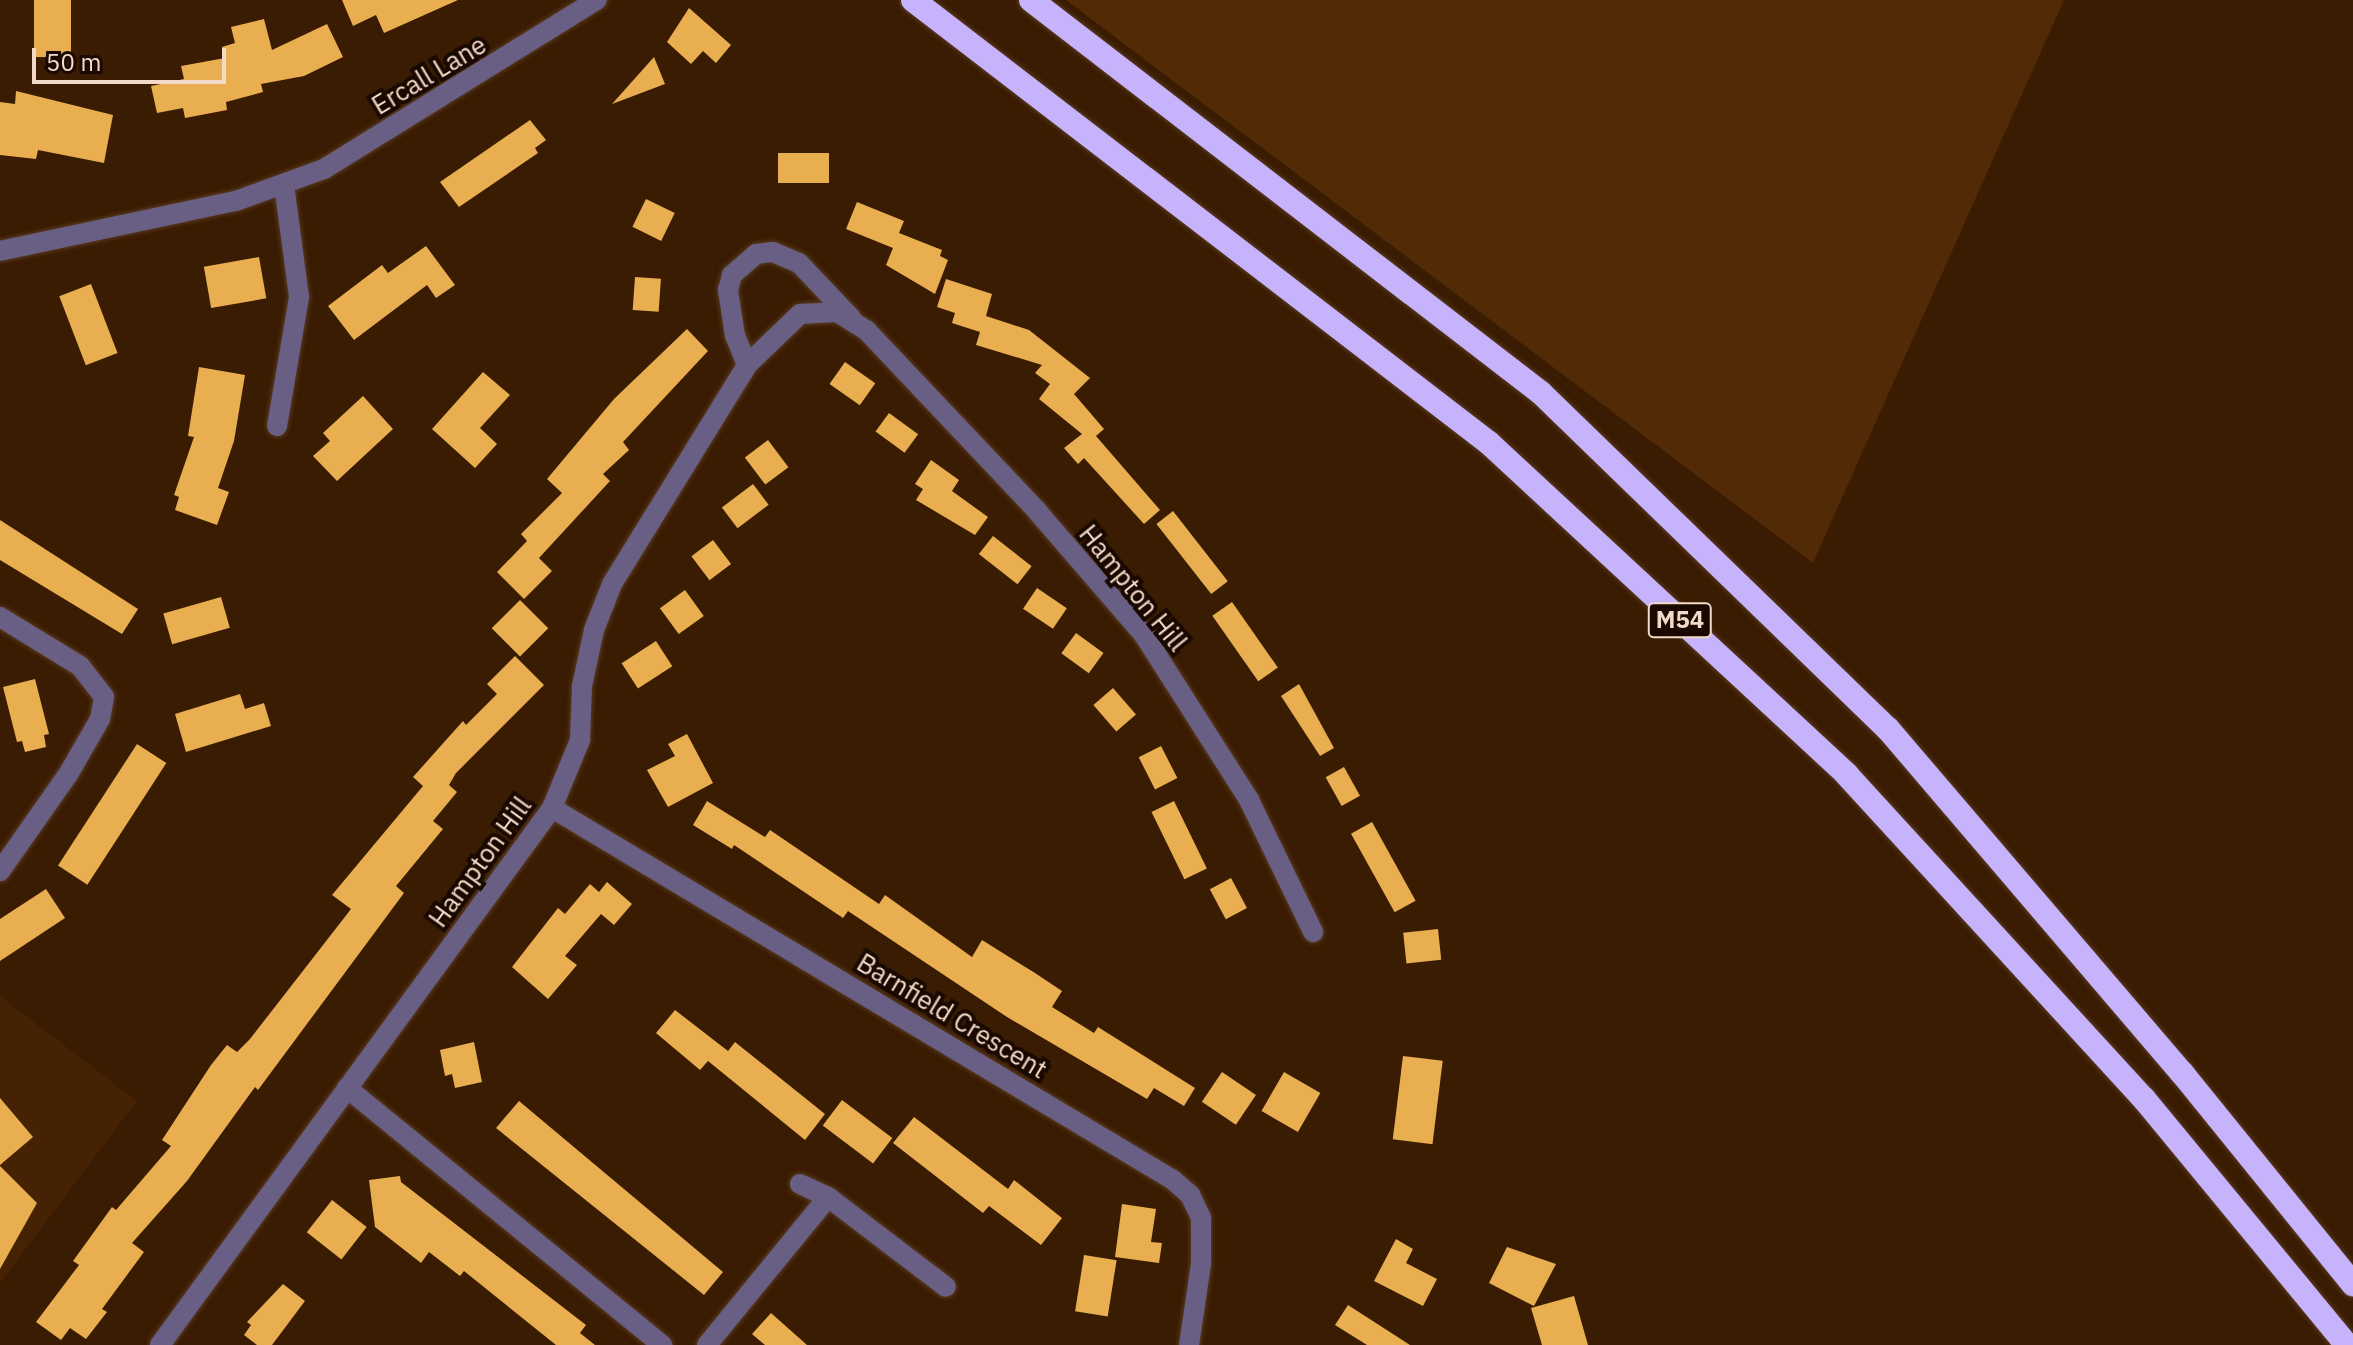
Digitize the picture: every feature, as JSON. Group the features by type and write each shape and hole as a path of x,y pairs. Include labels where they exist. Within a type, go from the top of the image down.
{"highway":[{"name":"M54","path":"913,0 1489,443 1847,775 2144,1099 2347,1345"},
{"name":"M54","path":"1031,0 1541,393 1888,729 2182,1073 2353,1284"}],"street":[{"name":"Ercall Lane","path":"0,251 236,201 324,169 597,0"},
{"path":"277,426 299,297 284,184"},
{"name":"Hampton Hill","path":"747,365 735,336 728,290 732,275 756,254 773,252 799,263 1037,511 1144,635 1249,800 1313,932"},
{"name":"Hampton Hill","path":"160,1345 552,808 580,740 582,686 594,630 612,584 747,365 800,314 837,312 853,321"},
{"path":"0,617 80,666 104,697 100,719 69,773 0,871"},
{"name":"Barnfield Crescent","path":"552,808 1173,1180 1190,1195 1201,1218 1201,1264 1189,1345"},
{"path":"347,1088 662,1345"},
{"path":"800,1184 828,1197 946,1287"},
{"path":"707,1345 828,1197"}],"shaded area":[{"path":"1066,0 2064,0 1813,563"},
{"path":"0,996 137,1101 0,1283"}],"building":[{"path":"34,0 71,0 71,57 34,57"},
{"path":"342,0 458,0 384,33 376,15 353,26"},
{"path":"689,8 731,45 716,63 703,51 691,64 667,42"},
{"path":"264,19 272,50 327,24 343,57 304,76 261,84 263,92 226,102 227,110 185,118 183,108 157,113 151,86 184,79 181,66 225,58 222,47 235,43 231,27"},
{"path":"654,57 665,84 612,104"},
{"path":"16,91 113,115 104,163 38,150 36,159 0,155 0,102 15,104"},
{"path":"530,120 546,140 535,148 538,153 459,207 440,182"},
{"path":"778,153 829,153 829,183 778,183"},
{"path":"646,199 675,213 661,241 632,227"},
{"path":"857,202 904,221 899,233 942,250 940,256 948,260 935,294 886,265 893,248 846,229"},
{"path":"426,246 455,285 436,298 427,285 354,340 328,306 382,265 388,273"},
{"path":"259,257 266,298 211,308 204,267"},
{"path":"635,277 661,279 659,312 633,310"},
{"path":"946,279 992,294 986,316 1029,330 1090,378 1074,394 1104,429 1096,436 1160,510 1144,524 1084,458 1078,464 1064,448 1082,434 1039,399 1050,384 1035,373 1042,365 976,345 980,332 952,323 955,313 937,307"},
{"path":"91,284 118,353 86,365 59,296"},
{"path":"687,329 708,351 623,442 629,450 603,474 610,481 539,558 552,571 524,599 497,572 527,541 521,534 562,493 547,479 614,399"},
{"path":"845,362 875,383 860,405 830,384"},
{"path":"199,367 245,375 234,441 218,488 229,492 217,525 175,510 179,497 174,495 194,437 188,436"},
{"path":"483,372 510,395 480,428 497,444 475,468 432,429"},
{"path":"363,396 393,429 337,481 313,456 330,441 323,433"},
{"path":"889,413 918,434 905,453 875,432"},
{"path":"768,440 788,467 765,485 745,457"},
{"path":"931,460 959,480 952,491 988,517 975,535 916,500 923,489 915,484"},
{"path":"753,484 769,505 738,528 722,507"},
{"path":"1173,511 1228,581 1211,594 1156,524"},
{"path":"0,520 138,609 122,634 0,560"},
{"path":"993,536 1032,566 1017,584 979,554"},
{"path":"713,540 731,564 709,580 691,556"},
{"path":"1037,588 1067,608 1053,629 1023,609"},
{"path":"685,590 704,616 679,634 660,608"},
{"path":"221,597 230,628 172,644 163,614"},
{"path":"520,600 548,628 520,657 492,628"},
{"path":"1232,602 1278,668 1258,681 1212,616"},
{"path":"1076,633 1104,653 1089,673 1061,653"},
{"path":"656,641 672,666 638,688 622,663"},
{"path":"515,656 544,685 456,773 449,785 457,792 433,821 443,829 396,886 404,893 258,1090 255,1087 187,1181 132,1243 144,1252 102,1309 107,1312 86,1339 70,1328 61,1340 36,1322 79,1265 73,1261 112,1207 116,1210 171,1146 162,1140 211,1065 227,1045 237,1052 250,1039 351,909 332,895 423,786 413,777 463,721 466,725 497,694 487,684"},
{"path":"35,679 49,734 44,735 46,747 25,752 22,741 17,742 3,687"},
{"path":"1299,684 1334,748 1320,756 1281,696"},
{"path":"1113,688 1136,714 1116,731 1093,705"},
{"path":"240,694 245,709 264,703 271,726 186,752 175,714"},
{"path":"687,734 713,783 668,807 647,770 675,756 668,744"},
{"path":"137,744 166,763 87,885 58,866"},
{"path":"1161,746 1177,778 1155,789 1139,757"},
{"path":"1344,767 1360,796 1342,806 1326,777"},
{"path":"707,801 765,837 770,830 879,904 885,895 972,957 982,940 1035,973 1062,991 1052,1007 1094,1033 1098,1027 1195,1088 1184,1106 1154,1088 1147,1099 1007,1017 848,911 843,918 734,845 732,849 693,825"},
{"path":"1174,801 1207,868 1184,879 1152,812"},
{"path":"1372,822 1416,901 1395,912 1351,834"},
{"path":"1231,878 1247,908 1226,919 1210,889"},
{"path":"607,882 632,904 614,925 601,914 565,956 577,965 548,999 512,967 558,908 565,914 590,884 599,892"},
{"path":"46,889 65,918 0,961 0,919"},
{"path":"1438,929 1441,960 1406,963 1403,933"},
{"path":"675,1010 728,1051 735,1042 825,1114 805,1140 708,1061 700,1070 656,1033"},
{"path":"474,1042 482,1082 455,1088 452,1074 445,1076 440,1050"},
{"path":"1403,1056 1443,1061 1432,1144 1393,1139"},
{"path":"1222,1072 1256,1095 1236,1125 1202,1102"},
{"path":"1284,1072 1320,1093 1298,1132 1262,1111"},
{"path":"0,1098 33,1137 0,1165"},
{"path":"842,1100 892,1138 873,1163 823,1126"},
{"path":"519,1101 723,1272 704,1295 496,1128"},
{"path":"914,1117 1008,1189 1014,1180 1062,1218 1041,1245 989,1206 983,1213 893,1143"},
{"path":"0,1166 37,1203 0,1269"},
{"path":"400,1176 401,1182 586,1325 580,1333 595,1345 556,1345 464,1271 460,1276 429,1252 421,1263 375,1227 369,1180"},
{"path":"332,1200 367,1227 341,1259 307,1232"},
{"path":"1122,1204 1156,1209 1151,1242 1162,1243 1159,1263 1115,1257"},
{"path":"1396,1239 1413,1249 1406,1263 1437,1279 1423,1306 1374,1281"},
{"path":"1507,1247 1556,1264 1534,1306 1489,1283"},
{"path":"1084,1255 1117,1260 1108,1316 1075,1311"},
{"path":"283,1284 305,1301 272,1345 257,1345 244,1335 251,1325 247,1322"},
{"path":"1574,1296 1588,1345 1542,1345 1531,1308"},
{"path":"1348,1305 1410,1345 1367,1345 1335,1325"},
{"path":"771,1313 807,1345 765,1345 752,1334"}]}
